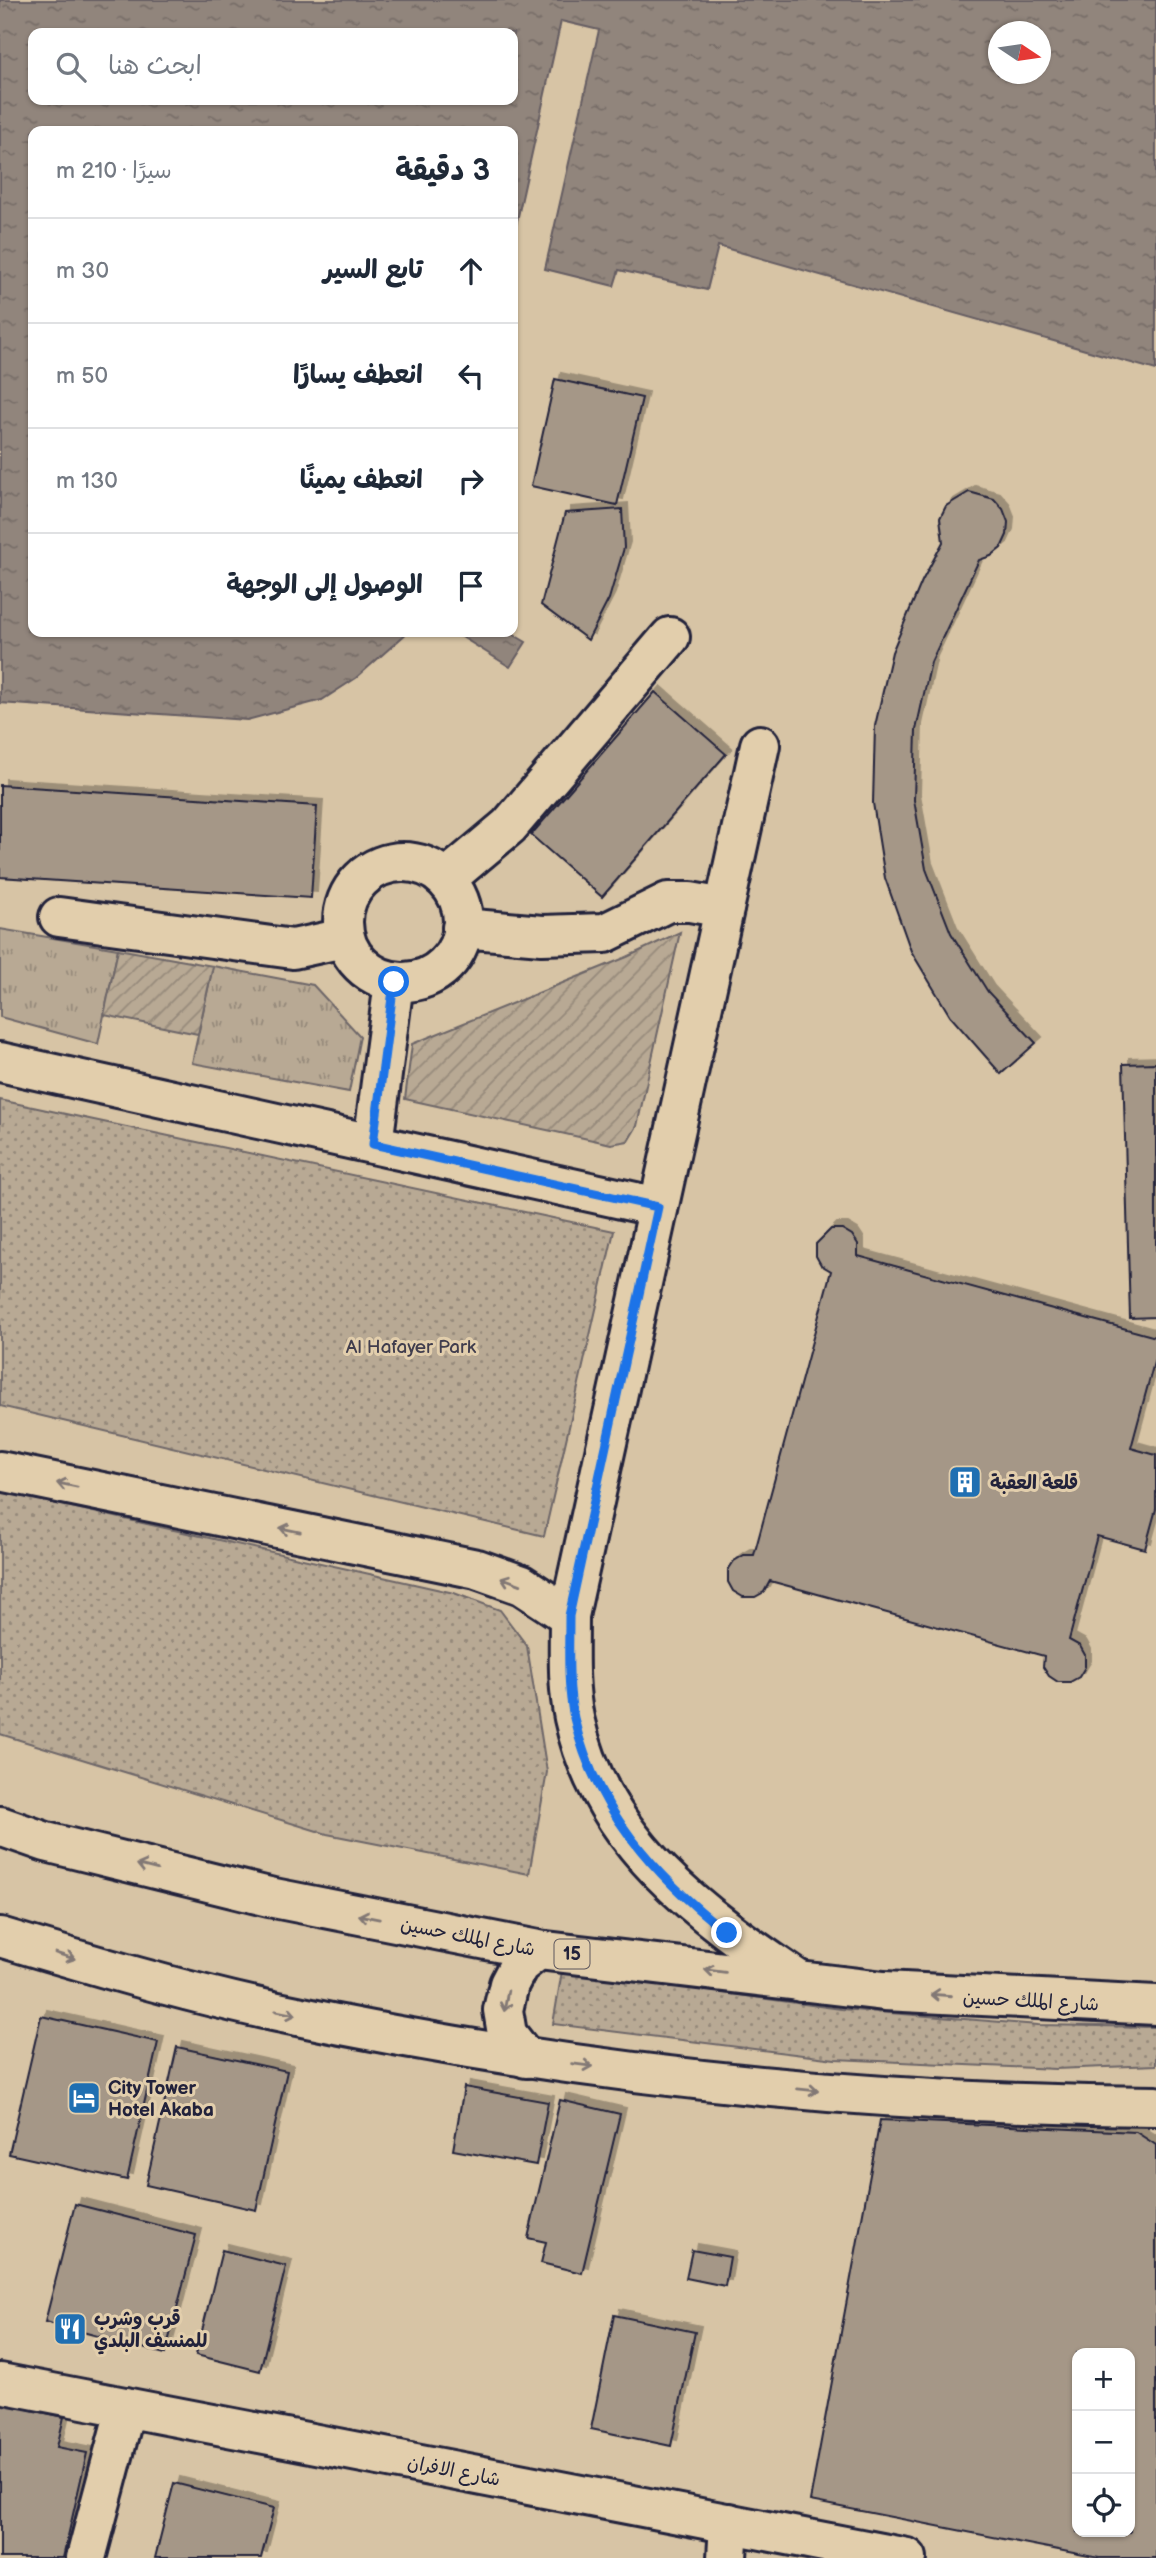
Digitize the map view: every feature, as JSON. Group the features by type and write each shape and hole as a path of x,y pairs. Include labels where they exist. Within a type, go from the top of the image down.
{"main road":[{"path":"446,879 509,826 670,637"},
{"path":"760,745 569,1616 568,1675 573,1716 586,1758 617,1819 653,1865 693,1906 801,1982"},
{"path":"410,861 430,867 446,879 458,896 462,928 453,956 439,971 422,980 394,982 366,970 353,956 344,938 342,919 346,900 356,883 370,871 389,862 410,861"},
{"path":"462,928 542,935 605,933 668,902 690,902 724,908"},
{"path":"59,917 293,949 344,938"},
{"path":"373,1144 394,982"},
{"path":"0,1062 658,1207"},
{"path":"0,1471 477,1569 522,1585 569,1616"},
{"name":"شارع الملك حسين","path":"0,1825 46,1842 269,1897 538,1950 884,1991 1156,2005"},
{"path":"0,1937 108,1969 272,2011 526,2058 838,2093 1009,2105 1156,2106"},
{"path":"526,2058 507,2034 503,2010 509,1983 519,1965 538,1950"},
{"name":"شارع الافران","path":"0,2383 126,2407 728,2540 907,2558"},
{"path":"86,2558 126,2407"}],"green space":[{"path":"0,929 118,949 98,1044 0,1017"},
{"path":"680,932 637,1126 628,1141 611,1144 405,1099 412,1044 627,957"},
{"path":"118,949 213,966 198,1034 104,1015"},
{"path":"213,966 313,985 360,1036 349,1092 192,1063"},
{"name":"Al Hafayer Park","path":"0,1100 614,1231 544,1536 0,1406"},
{"path":"0,1491 454,1593 500,1610 527,1646 547,1772 529,1874 327,1834 0,1734"},
{"path":"562,1971 841,2009 1038,2025 1156,2027 1156,2065 1055,2069 835,2059 553,2024"}],"water":[{"path":"0,0 1156,0 1156,370 718,246 707,290 619,270 614,286 545,269 599,30 561,21 518,216 518,126 28,126 28,637 402,637 356,678 322,700 247,720 0,703"},
{"path":"462,637 518,637 526,642 510,667"}],"building":[{"path":"555,379 642,398 617,505 531,486"},
{"path":"969,492 994,499 1003,509 1008,522 1007,535 1001,548 991,556 979,560 931,662 916,730 914,800 926,869 951,933 988,992 1036,1043 1001,1074 950,1016 911,951 885,878 873,803 875,726 892,652 922,581 943,542 940,518 946,506"},
{"path":"622,509 624,548 609,599 588,640 541,605 565,513"},
{"path":"655,692 726,754 602,897 531,835"},
{"path":"0,785 317,806 311,898 0,877"},
{"path":"1156,1063 1156,1317 1130,1318 1123,1064"},
{"name":"قلعة العقبة","path":"831,1229 842,1229 852,1235 858,1244 858,1256 1156,1337 1156,1355 1131,1448 1156,1455 1156,1509 1145,1549 1097,1536 1069,1640 1080,1646 1085,1655 1085,1667 1079,1677 1070,1682 1058,1682 1049,1676 1043,1667 1044,1656 770,1581 764,1592 755,1597 743,1597 733,1591 728,1582 728,1570 734,1561 744,1555 754,1555 831,1271 821,1265 816,1256 816,1244"},
{"name":"City Tower Hotel Akaba","path":"41,2016 158,2042 127,2180 9,2154"},
{"path":"177,2047 287,2071 256,2210 146,2185"},
{"path":"464,2087 548,2102 536,2165 453,2150"},
{"path":"560,2100 620,2114 582,2273 541,2263 546,2242 528,2238"},
{"path":"880,2120 1136,2132 1156,2145 1156,2558 1099,2558 810,2501"},
{"path":"75,2204 196,2235 165,2354 45,2322"},
{"path":"222,2250 286,2266 260,2371 196,2355"},
{"path":"692,2250 730,2257 725,2286 686,2278"},
{"path":"614,2315 695,2332 671,2446 591,2429"},
{"path":"0,2403 64,2417 57,2447 87,2453 63,2558 0,2558"},
{"path":"174,2483 274,2508 261,2558 155,2558"}],"place":[{"name":"قلعة العقبة","path":"965,1482"},
{"name":"City Tower Hotel Akaba","path":"84,2098"},
{"name":"قرب وشرب للمنسف البلدي","path":"70,2329"}],"route":[{"path":"394,982 373,1144 658,1207 569,1616 568,1675 573,1716 582,1748 599,1790 617,1819 653,1865 693,1906 727,1933"}]}
